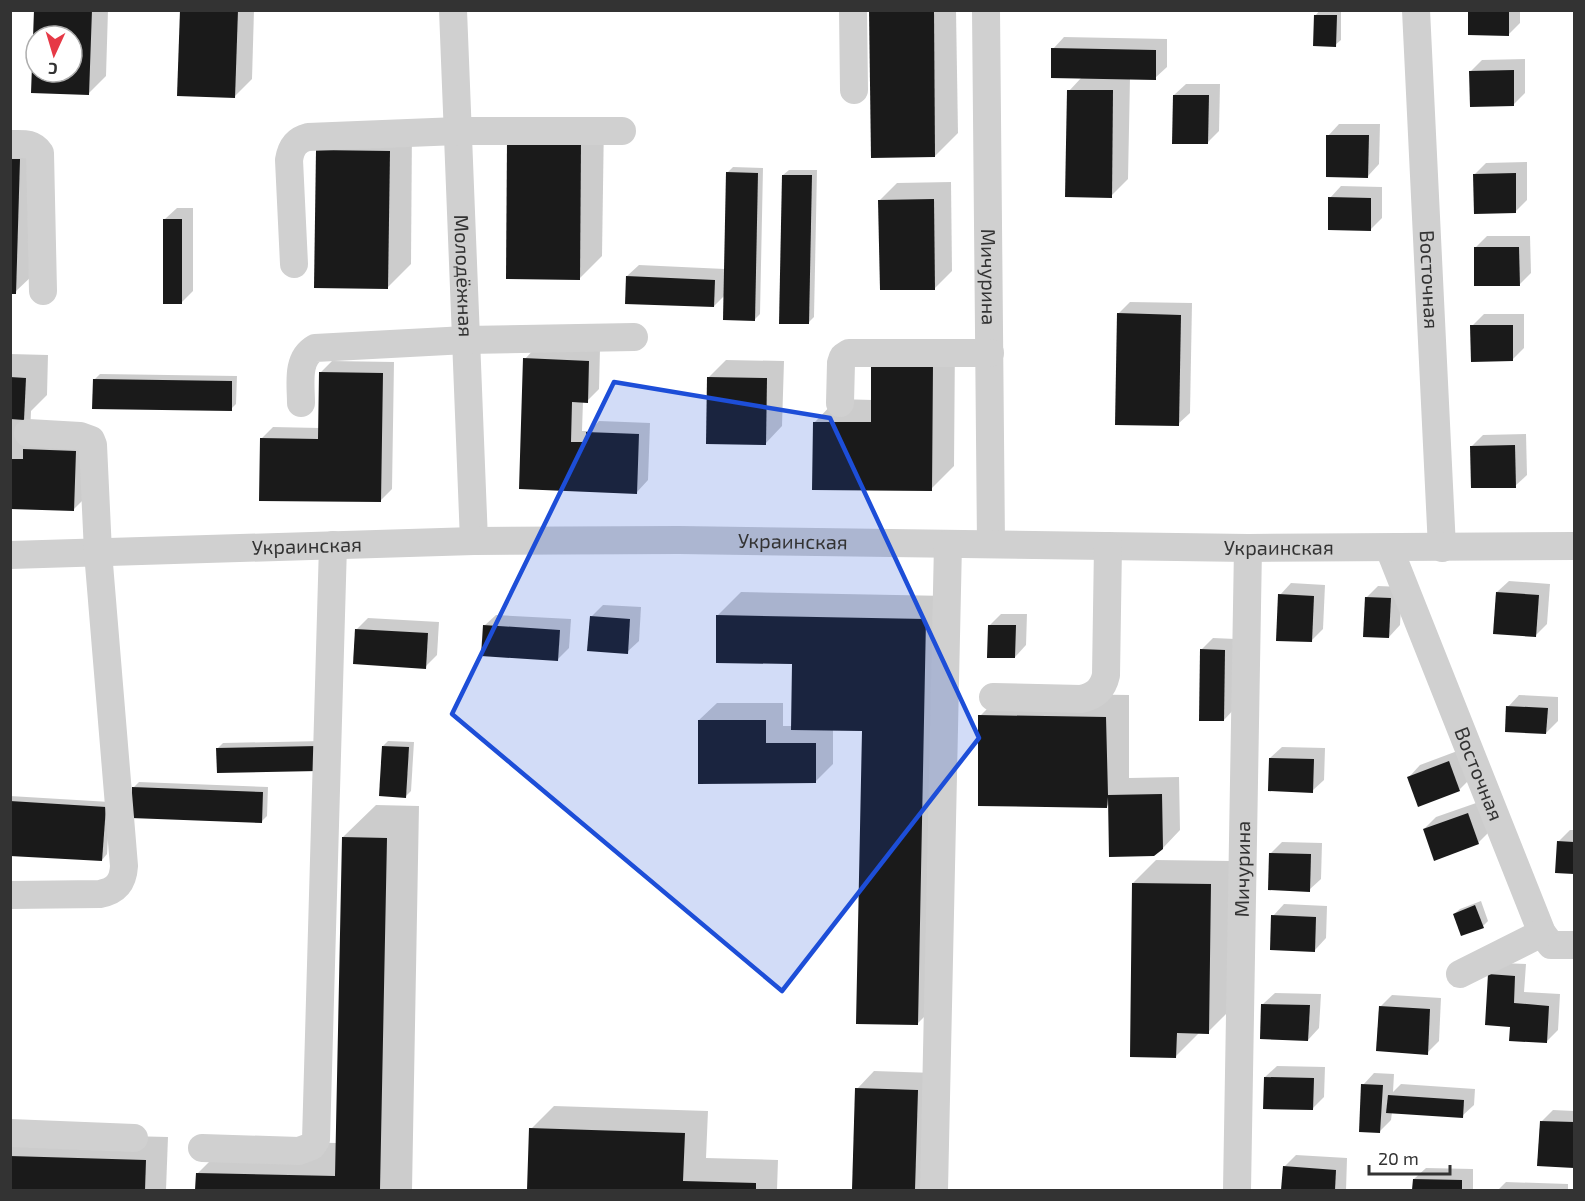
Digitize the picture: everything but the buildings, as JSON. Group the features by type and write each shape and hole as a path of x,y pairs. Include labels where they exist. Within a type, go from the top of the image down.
{"street":[{"name":"Молодёжная","path":"453,10 474,541"},
{"path":"854,10 854,90"},
{"name":"Мичурина","path":"986,10 991,544"},
{"name":"Восточная","path":"1416,10 1442,548"},
{"path":"294,264 290,160 291,151 300,139 458,131 622,131"},
{"path":"10,144 28,144 34,146 40,153 43,291"},
{"path":"302,403 302,365 308,351 315,348 466,340 634,337"},
{"path":"840,404 841,363 843,357 849,353 990,353"},
{"path":"10,895 100,894 112,891 119,885 124,874 98,552 94,451 91,440 80,436 28,433"},
{"name":"Украинская","path":"10,555 474,541 679,540 1248,548 1575,546"},
{"path":"934,1191 948,544"},
{"path":"202,1148 299,1151 312,1146 316,1140 333,545"},
{"path":"993,697 1082,699 1091,697 1100,690 1106,675 1108,546"},
{"name":"Мичурина","path":"1237,1191 1248,548"},
{"name":"Восточная","path":"1389,548 1542,933"},
{"path":"1460,974 1542,933 1551,945 1575,945"},
{"path":"10,1133 134,1138"}],"highlighted area":[{"path":"614,382 830,418 979,738 782,991 452,714"}]}
